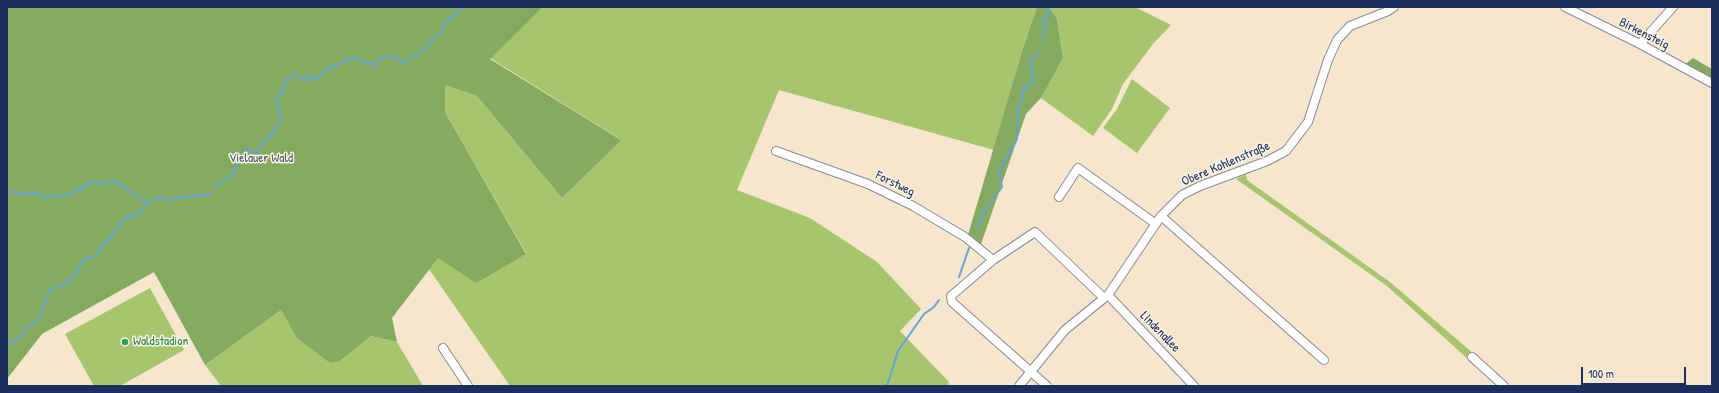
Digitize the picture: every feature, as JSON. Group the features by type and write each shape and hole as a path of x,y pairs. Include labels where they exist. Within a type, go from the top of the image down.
{"street":[{"name":"Obere Kohlenstraße","path":"1019,386 1065,330 1106,296 1161,216 1182,195 1200,186 1267,161 1286,151 1308,122 1313,111 1328,60 1337,40 1350,26 1388,11 1394,7"},
{"name":"Birkensteig","path":"1565,7 1640,44 1712,83"},
{"path":"1640,44 1673,7"},
{"name":"Forstweg","path":"776,151 868,184 913,206 965,237 993,260"},
{"path":"1059,197 1078,168 1156,224"},
{"path":"1161,216 1324,360"},
{"path":"1047,386 952,302 951,296 993,260 1035,232 1106,296"},
{"name":"Lindenallee","path":"1106,296 1194,386"},
{"path":"443,348 468,386"},
{"path":"1472,357 1504,386"}],"green space":[{"name":"Vielauer Wald","path":"7,7 543,7 490,59 621,140 562,198 477,96 445,85 445,112 526,254 476,283 438,258 392,318 397,342 371,336 340,361 330,363 296,337 281,310 205,365 154,272 42,334 7,379"},
{"path":"543,7 1037,7 1024,45 994,150 779,90 737,190 810,218 877,262 921,309 900,331 949,382 948,386 510,386 429,269 438,258 526,253 445,112 445,85 477,96 562,198 620,139 490,58"},
{"path":"1037,7 1049,7 1057,19 1063,58 1041,98 1026,114 981,244 968,235 1024,45"},
{"path":"1049,7 1135,7 1171,25 1153,44 1123,84 1112,109 1093,136 1041,98 1063,58 1057,19"},
{"path":"1693,58 1712,69 1712,86 1679,69"},
{"path":"1132,79 1170,108 1137,153 1103,128 1117,109"},
{"path":"1246,174 1247,180 1390,282 1474,354 1469,360 1387,286 1236,179"},
{"name":"Waldstadion","path":"150,288 184,350 120,386 94,386 65,334"},
{"path":"281,310 296,337 340,361 371,336 397,342 423,386 221,386 205,365"}],"waterway":[{"path":"214,187 234,173 245,150 258,152 264,142 273,134 281,118 276,99 284,90 285,80 295,74 307,81 308,74 316,80 326,70 353,58 375,65 384,56 393,56 403,63 426,48 432,39 441,33 445,23 464,7"},
{"path":"1042,38 1046,30 1043,21 1048,16 1049,7"},
{"path":"979,227 982,215 1002,187 999,173 1017,139 1018,111 1022,100 1023,90 1033,81 1031,62 1032,59 1039,53"},
{"path":"7,191 22,194 36,193 46,198 54,195 61,197 82,189 89,182 99,184 115,181 146,203"},
{"path":"7,345 23,335 26,327 38,320 50,290 65,284 77,272 83,260 96,256 117,230 122,220 141,213 146,203 161,197 171,201 176,198 212,194"},
{"path":"959,277 969,248"},
{"path":"887,386 898,351 924,314 934,307 939,300"}],"place":[{"name":"Waldstadion","path":"125,342"}]}
